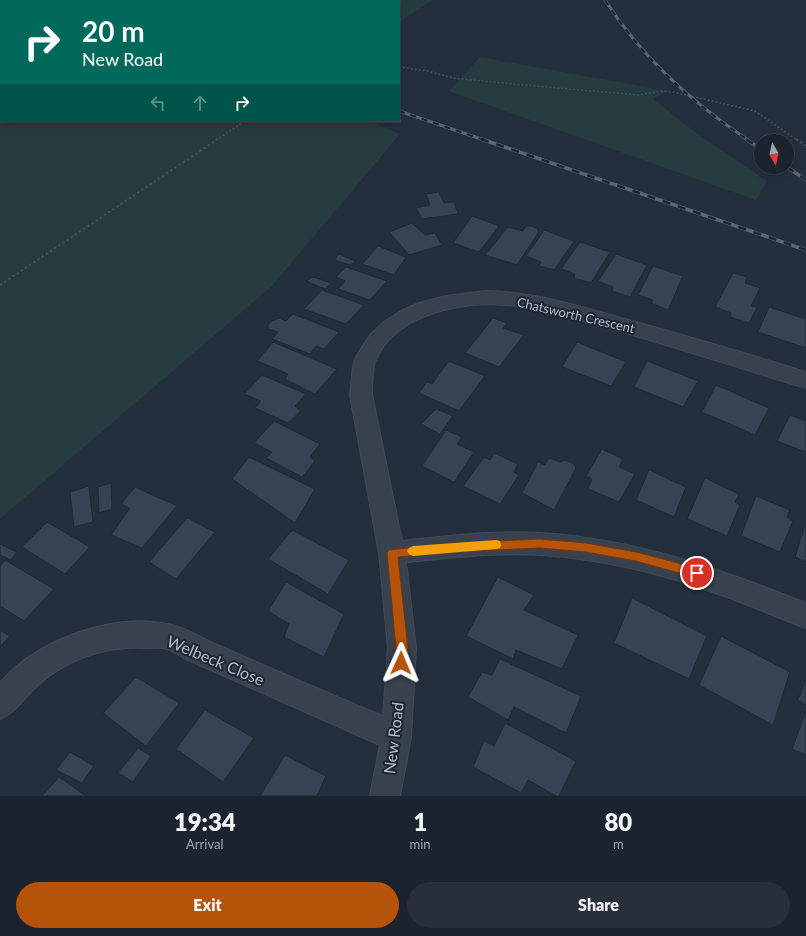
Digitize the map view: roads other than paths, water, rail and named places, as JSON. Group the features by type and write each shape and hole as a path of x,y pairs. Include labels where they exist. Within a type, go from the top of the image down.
{"street":[{"name":"Chatsworth Crescent","path":"392,553 361,395 362,372 367,357 376,343 389,329 407,317 430,307 452,301 478,298 505,298 535,303 655,333 740,358 806,380"},
{"path":"392,553 499,544 540,544 586,548 636,557 697,573 755,594 806,616"},
{"name":"New Road","path":"385,796 396,738 402,648 392,553"},
{"name":"Welbeck Close","path":"0,705 24,679 47,662 68,650 93,640 121,634 144,634 170,637 196,650 396,738"}],"railway":[{"path":"605,0 635,41 669,78 707,110 748,140"},
{"path":"400,111 484,140"},
{"path":"481,139 806,250"},
{"path":"746,139 754,144"},
{"path":"794,172 806,180"}]}
